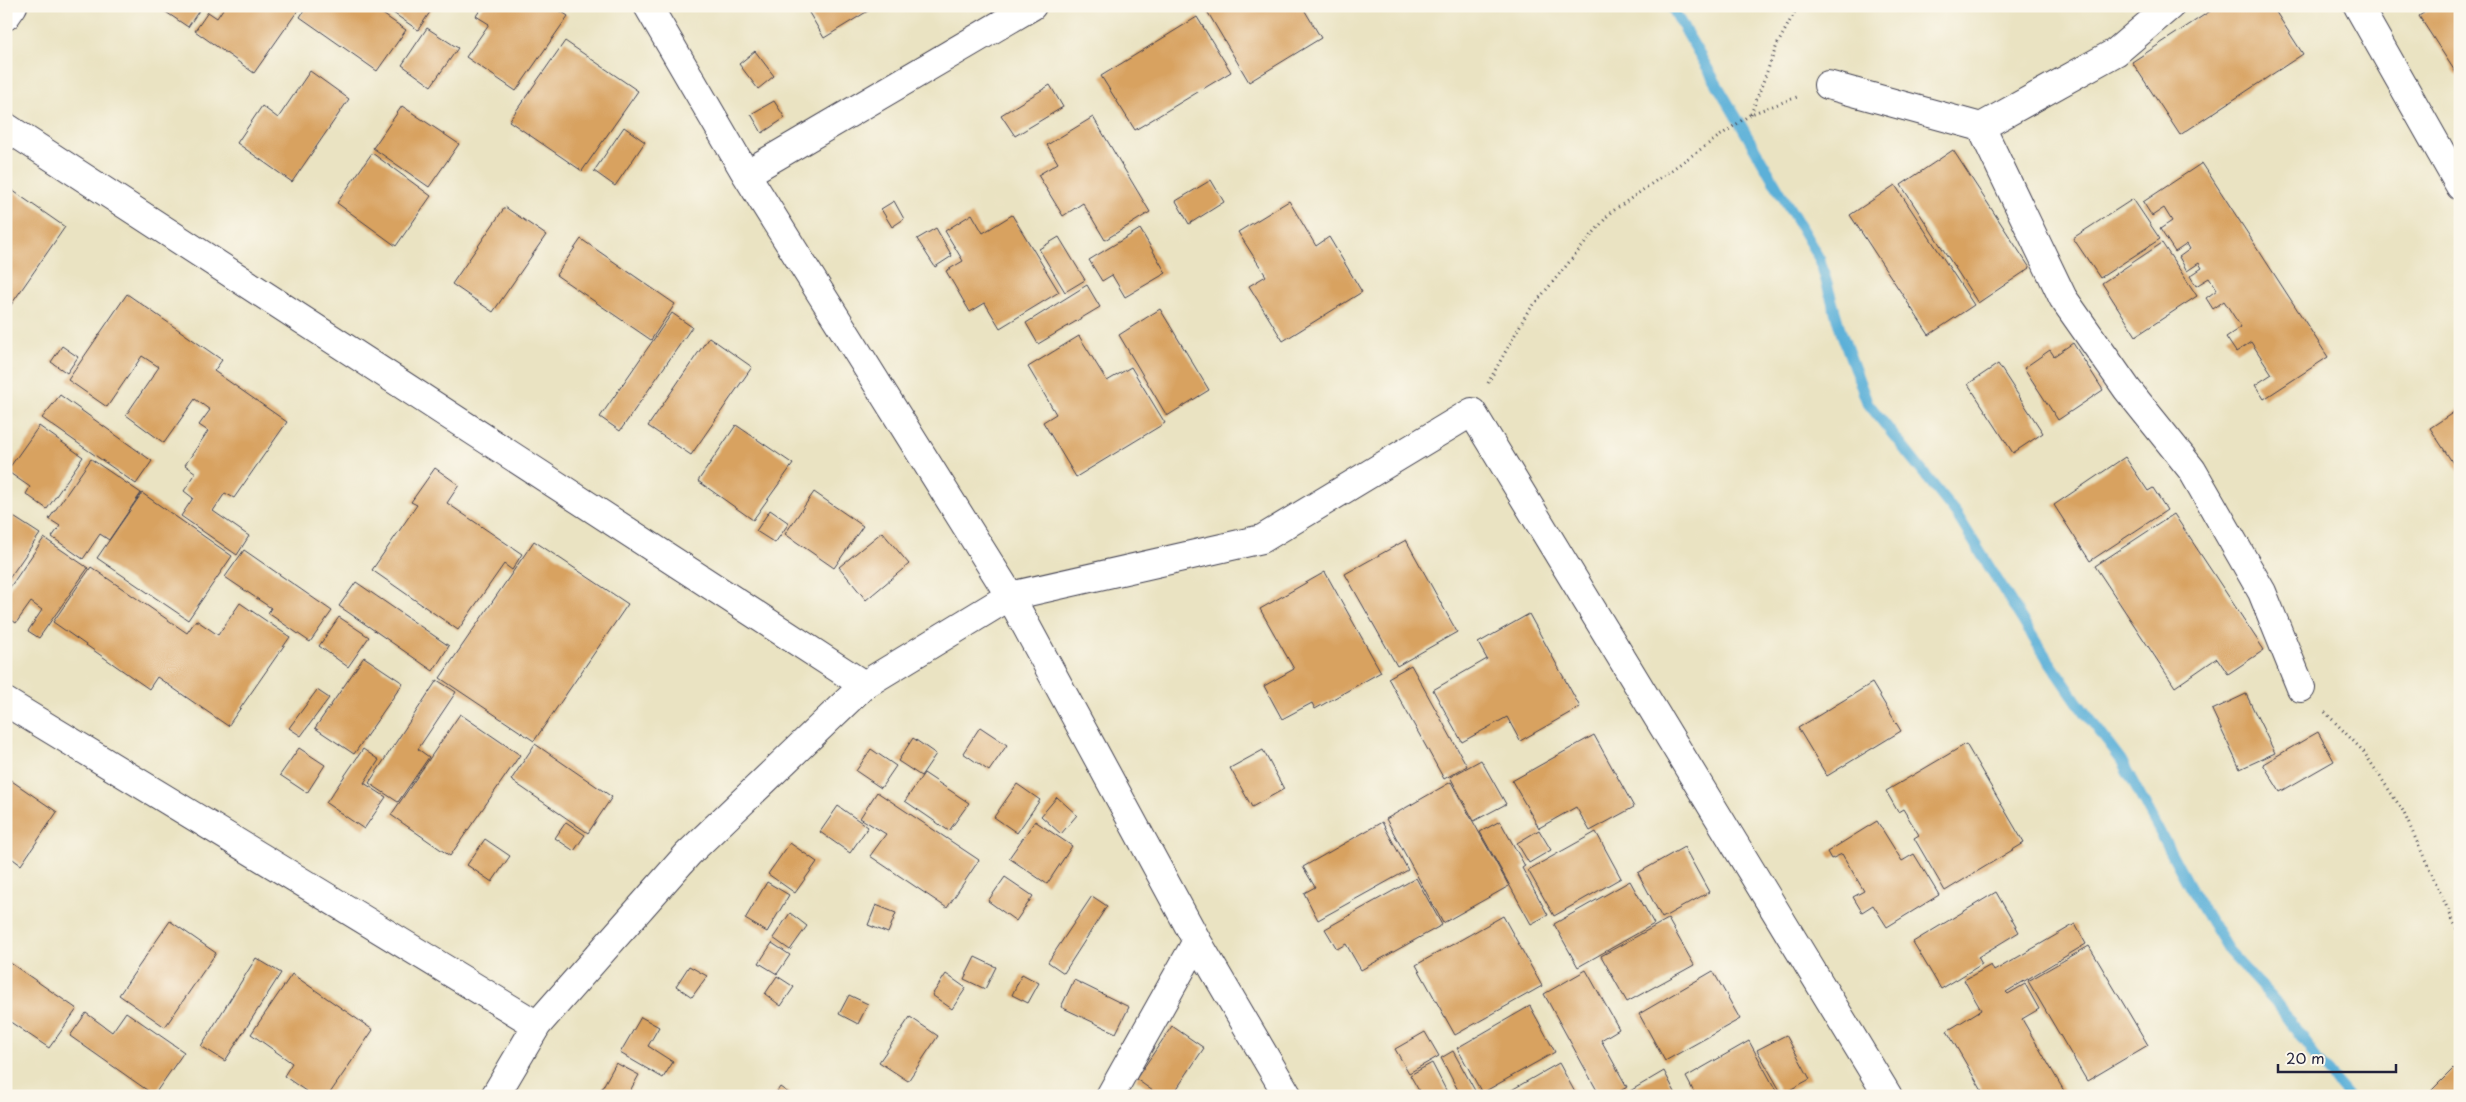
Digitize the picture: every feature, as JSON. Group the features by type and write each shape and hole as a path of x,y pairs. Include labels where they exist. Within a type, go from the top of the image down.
{"street":[{"path":"6,16 13,6"},
{"path":"648,6 746,174 1010,596 1197,941 1288,1096"},
{"path":"746,174 1032,6"},
{"path":"1828,85 1981,127 2116,52 2170,6"},
{"path":"2358,6 2460,186"},
{"path":"6,127 864,685"},
{"path":"1981,127 2064,298 2127,389 2192,470 2262,592 2301,688"},
{"path":"495,1096 537,1025 688,854 864,685 1010,596 1262,539 1472,412 1888,1096"},
{"path":"6,702 537,1025"},
{"path":"1110,1096 1197,941"}],"path":[{"path":"1751,114 1777,45 1798,6"},
{"path":"1472,412 1527,313 1610,213 1751,114 1828,85"},
{"path":"2301,688 2363,751 2403,811 2460,936"}],"building":[{"path":"157,6 202,6 188,27"},
{"path":"225,6 301,6 254,73 195,31 208,12 217,18"},
{"path":"307,6 371,6 406,30 377,71 300,17"},
{"path":"383,6 434,6 418,30"},
{"path":"483,6 553,6 568,16 516,91 466,57 489,24 476,16"},
{"path":"805,6 876,6 824,38"},
{"path":"1204,6 1302,6 1321,38 1249,82"},
{"path":"2218,6 2272,6 2303,54 2180,135 2132,62"},
{"path":"2434,6 2460,6 2460,79 2419,16"},
{"path":"1197,17 1231,72 1135,130 1101,76"},
{"path":"427,28 458,48 431,86 402,65"},
{"path":"565,41 638,91 582,171 509,121"},
{"path":"755,51 774,76 758,89 739,64"},
{"path":"310,71 349,99 292,182 237,143 262,106 278,118"},
{"path":"1050,85 1063,107 1015,136 1001,115"},
{"path":"774,101 785,118 762,133 751,114"},
{"path":"402,106 459,144 429,187 373,148"},
{"path":"1093,117 1150,212 1105,240 1083,203 1063,216 1038,175 1058,163 1047,145"},
{"path":"624,127 645,142 615,186 594,171"},
{"path":"1953,150 2030,268 1978,303 1901,185"},
{"path":"372,153 431,196 396,246 337,203"},
{"path":"2202,163 2328,357 2264,399 2255,385 2272,374 2251,342 2236,352 2226,337 2241,327 2224,301 2213,309 2206,298 2217,290 2209,278 2196,286 2190,276 2202,268 2199,263 2187,271 2179,257 2190,249 2187,244 2175,252 2160,229 2172,221 2164,208 2152,216 2143,202"},
{"path":"1211,180 1224,202 1189,224 1176,201"},
{"path":"1895,185 1974,305 1929,335 1850,215"},
{"path":"6,186 65,227 6,312"},
{"path":"2133,199 2160,239 2100,278 2073,238"},
{"path":"894,201 904,219 892,227 881,209"},
{"path":"1289,201 1316,246 1329,237 1362,292 1283,341 1249,286 1266,276 1238,232"},
{"path":"505,207 546,235 493,312 452,284"},
{"path":"972,214 983,233 1012,215 1059,292 1000,328 985,303 970,312 946,271 963,261 945,231"},
{"path":"936,228 952,256 935,267 917,239"},
{"path":"1140,229 1166,273 1125,297 1112,275 1102,281 1089,260"},
{"path":"1059,237 1085,280 1065,292 1039,249"},
{"path":"581,239 675,304 651,340 556,275"},
{"path":"2162,243 2197,296 2136,336 2102,283"},
{"path":"1087,285 1100,307 1038,344 1026,323"},
{"path":"127,294 222,360 214,371 287,422 234,498 225,493 213,511 249,536 237,555 181,516 193,498 184,491 196,473 185,465 208,431 199,425 210,410 195,399 164,443 126,415 159,367 142,356 107,407 68,380"},
{"path":"1160,309 1209,390 1167,416 1119,335"},
{"path":"672,313 692,327 620,431 600,417"},
{"path":"1079,336 1107,381 1131,367 1165,423 1076,477 1043,422 1056,414 1028,367"},
{"path":"709,337 752,367 691,455 648,426"},
{"path":"2073,343 2103,390 2058,420 2024,368 2050,350 2054,356"},
{"path":"62,346 78,357 67,373 51,362"},
{"path":"1998,364 2043,433 2013,453 1968,384"},
{"path":"60,395 152,461 136,484 42,418"},
{"path":"2460,408 2460,474 2430,428"},
{"path":"736,425 793,464 753,520 698,481"},
{"path":"39,426 83,457 47,509 26,494 30,487 7,471"},
{"path":"2125,457 2148,491 2153,488 2167,510 2090,561 2054,505"},
{"path":"91,459 141,493 109,540 100,534 83,559 52,537 60,526 49,519"},
{"path":"435,468 459,485 447,503 522,554 512,570 504,564 458,630 372,570 417,505 411,502"},
{"path":"814,492 863,526 834,568 785,534"},
{"path":"142,493 232,556 188,620 97,558"},
{"path":"770,510 789,523 775,543 756,531"},
{"path":"6,512 40,534 6,583"},
{"path":"2174,514 2264,650 2228,674 2217,658 2175,687 2095,566"},
{"path":"882,532 909,564 866,600 839,567"},
{"path":"44,538 88,568 39,638 28,631 42,610 31,602 16,623 6,616 6,593"},
{"path":"1406,540 1457,632 1397,666 1345,574"},
{"path":"534,541 628,604 534,741 440,678"},
{"path":"244,550 332,611 310,642 268,613 271,608 225,577"},
{"path":"91,567 187,633 196,620 218,635 240,603 290,637 228,726 157,677 149,689 53,622"},
{"path":"1325,572 1381,672 1315,709 1312,703 1282,719 1264,686 1294,669 1260,609"},
{"path":"356,582 449,646 433,671 339,606"},
{"path":"1529,614 1580,707 1520,741 1507,717 1462,742 1433,690 1487,659 1478,643"},
{"path":"339,617 369,637 348,667 319,646"},
{"path":"364,657 403,683 354,754 315,728"},
{"path":"1411,665 1467,766 1444,779 1388,678"},
{"path":"437,680 456,692 418,749 429,757 398,802 369,783"},
{"path":"1872,683 1901,731 1827,776 1798,728"},
{"path":"317,690 329,698 301,736 289,728"},
{"path":"2246,694 2275,753 2240,769 2212,710"},
{"path":"460,714 520,755 450,856 391,815"},
{"path":"980,727 1007,745 989,771 963,753"},
{"path":"2318,732 2334,761 2280,792 2263,764"},
{"path":"1594,735 1634,807 1590,831 1576,807 1539,828 1512,781"},
{"path":"913,738 936,754 921,776 898,761"},
{"path":"535,744 612,797 588,833 511,780"},
{"path":"1966,744 2024,843 1945,891 1914,838 1919,835 1903,809 1898,812 1886,791"},
{"path":"299,748 325,765 307,793 280,775"},
{"path":"363,749 379,760 364,783 386,797 364,829 326,803"},
{"path":"871,749 896,766 881,788 856,771"},
{"path":"1263,750 1284,789 1252,807 1230,768"},
{"path":"1481,760 1506,804 1474,821 1450,777"},
{"path":"924,773 969,803 949,831 905,801"},
{"path":"6,777 57,812 21,865 6,854"},
{"path":"1451,782 1509,886 1443,923 1386,819"},
{"path":"1017,784 1040,800 1017,833 994,817"},
{"path":"877,792 979,860 947,908 870,856 886,834 860,818"},
{"path":"1057,797 1077,815 1061,834 1041,816"},
{"path":"838,806 868,827 850,853 820,832"},
{"path":"1035,821 1072,846 1047,884 1009,858"},
{"path":"1500,821 1525,866 1522,868 1548,915 1531,924 1480,832"},
{"path":"1877,821 1902,861 1914,854 1939,895 1887,927 1873,905 1862,912 1853,897 1864,891 1842,854 1831,859 1827,852"},
{"path":"566,822 585,835 574,851 555,838"},
{"path":"1382,822 1408,870 1318,920 1304,893 1315,887 1303,867"},
{"path":"1539,830 1551,850 1529,863 1517,843"},
{"path":"1596,832 1621,878 1554,916 1528,870"},
{"path":"485,839 510,856 492,882 467,865"},
{"path":"790,843 817,862 795,893 768,874"},
{"path":"1684,847 1709,892 1662,918 1638,873"},
{"path":"1005,877 1033,896 1016,921 988,901"},
{"path":"1416,878 1442,925 1361,970 1346,944 1337,949 1325,929"},
{"path":"1630,881 1654,924 1578,967 1554,924"},
{"path":"767,882 789,895 767,932 745,919"},
{"path":"1996,892 2019,932 1978,957 1982,964 1941,989 1913,942"},
{"path":"1092,896 1107,906 1064,973 1048,962"},
{"path":"876,905 896,913 888,933 868,925"},
{"path":"790,913 807,926 790,950 773,938"},
{"path":"1503,916 1542,986 1455,1035 1416,965"},
{"path":"1668,919 1694,965 1627,1002 1601,956"},
{"path":"170,921 216,953 165,1027 119,995"},
{"path":"2075,924 2086,944 2006,992 2008,994 2025,984 2039,1009 2022,1019 2067,1096 1985,1096 1947,1031 1981,1010 1964,980 1991,965 1994,971"},
{"path":"772,943 790,955 777,974 759,963"},
{"path":"2089,946 2148,1045 2087,1081 2028,981"},
{"path":"975,957 996,967 985,989 964,979"},
{"path":"256,958 281,973 225,1061 201,1046"},
{"path":"6,960 77,1009 49,1048 6,1019"},
{"path":"689,966 707,976 692,997 676,986"},
{"path":"1586,970 1619,1029 1601,1040 1627,1087 1612,1096 1600,1096 1544,994"},
{"path":"1713,971 1740,1019 1665,1061 1639,1014"},
{"path":"292,974 373,1030 328,1096 313,1096 284,1076 292,1063 251,1034"},
{"path":"946,974 966,988 952,1009 932,995"},
{"path":"1022,974 1039,983 1028,1003 1012,995"},
{"path":"777,976 794,987 781,1006 765,994"},
{"path":"1074,980 1129,1007 1116,1033 1061,1007"},
{"path":"849,995 868,1004 858,1024 839,1014"},
{"path":"1530,1006 1555,1052 1482,1093 1457,1048"},
{"path":"126,1012 184,1052 154,1095 70,1036 86,1013 112,1032"},
{"path":"641,1017 659,1027 648,1046 673,1062 663,1078 620,1053"},
{"path":"910,1017 938,1036 908,1081 879,1062"},
{"path":"1172,1026 1204,1048 1172,1096 1160,1096 1136,1079"},
{"path":"1425,1032 1439,1056 1409,1073 1395,1049"},
{"path":"1786,1035 1810,1079 1782,1094 1757,1050"},
{"path":"1749,1041 1779,1096 1696,1096 1686,1077"},
{"path":"1453,1051 1478,1096 1461,1096 1441,1058"},
{"path":"616,1063 639,1075 627,1096 610,1096 601,1090"},
{"path":"1432,1063 1448,1094 1444,1096 1422,1096 1410,1075"},
{"path":"1559,1063 1577,1096 1501,1096"},
{"path":"2453,1069 2460,1076 2460,1096 2426,1096"},
{"path":"1664,1071 1677,1096 1633,1096 1630,1091"},
{"path":"780,1087 793,1096 774,1096"}],"waterway":[{"path":"1671,6 1820,260 1841,332 1867,402 1957,515 2036,642 2078,703 2121,760 2189,886 2228,950 2276,1002 2321,1064 2348,1096"}]}
